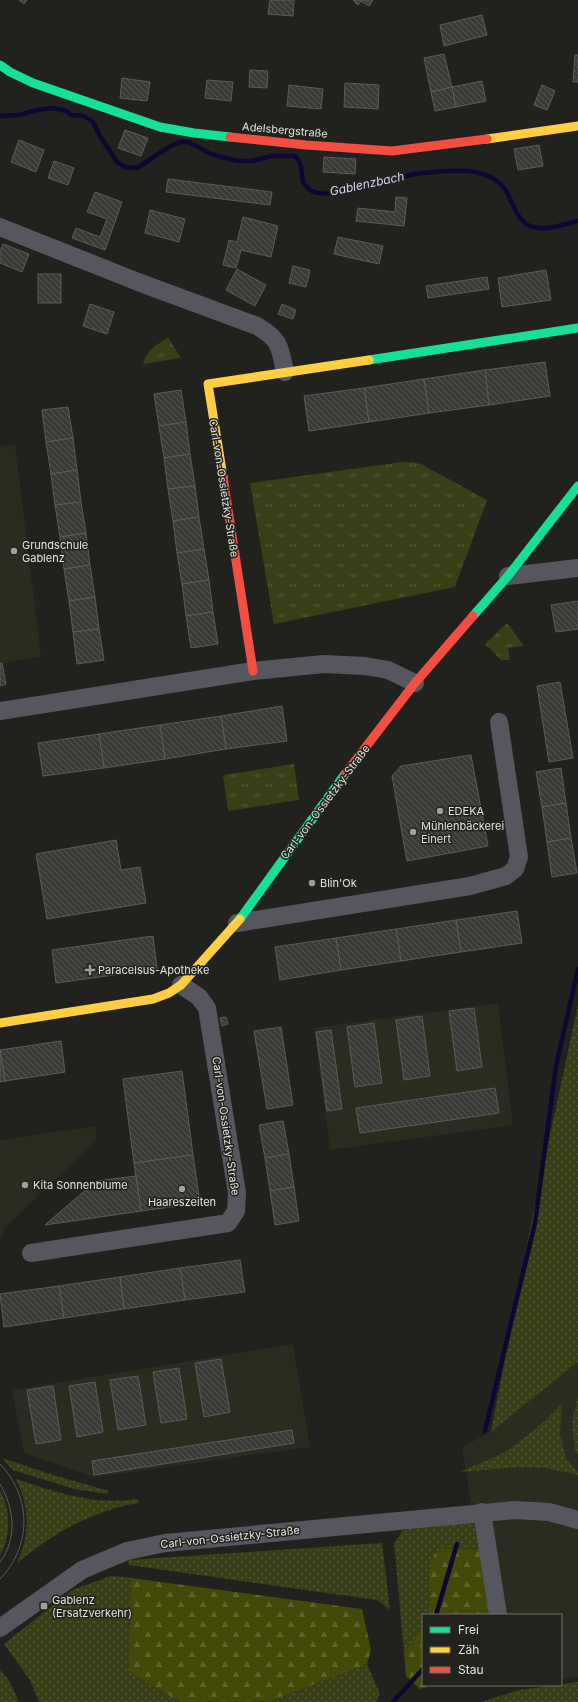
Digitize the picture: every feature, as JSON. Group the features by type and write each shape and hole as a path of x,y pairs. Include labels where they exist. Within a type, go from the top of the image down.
{"street":[{"name":"Adelsbergstraße","path":"0,65 10,72 33,83 160,128 194,133 392,151 440,146 577,127"},
{"path":"577,127 578,136"},
{"path":"0,227 138,282 257,326 266,331 279,344 285,372"},
{"name":"Carl-von-Ossietzky-Straße","path":"253,671 208,384 578,328"},
{"name":"Carl-von-Ossietzky-Straße","path":"0,1023 153,999 169,993 181,985 237,922 338,784 415,683 508,576 578,486"},
{"path":"508,576 578,568"},
{"path":"0,711 253,671 324,664 365,666 388,670 415,683"},
{"path":"237,922 470,886 506,876 516,869 519,857 499,722"},
{"name":"Carl-von-Ossietzky-Straße","path":"31,1253 228,1223 236,1211 237,1193 207,1008 199,997 181,985"},
{"name":"Carl-von-Ossietzky-Straße","path":"0,1628 82,1570 127,1551 165,1542 515,1510 550,1512 578,1520"},
{"path":"482,1512 498,1614"}],"shaded area":[{"name":"Grundschule Gablenz","path":"15,445 41,656 0,664 0,446"},
{"path":"498,1003 513,1125 330,1150 314,1028"},
{"name":"Kita Sonnenblume","path":"95,1126 97,1139 4,1229 0,1241 0,1140"},
{"path":"293,1344 310,1447 95,1477 24,1453 12,1390"},
{"path":"578,1362 578,1677 562,1679 562,1614 489,1614 462,1447 491,1432"}],"green space":[{"path":"168,337 181,358 143,364 150,351"},
{"path":"403,462 421,464 487,500 455,587 274,624 250,483"},
{"path":"507,623 524,646 508,648 510,660 501,660 485,644"},
{"path":"294,764 299,800 228,811 223,775"},
{"path":"578,1005 578,1362 491,1432 533,1214"},
{"path":"578,1396 578,1455 575,1451 572,1421"},
{"path":"562,1403 560,1434 566,1459 578,1472 578,1475 547,1468 518,1467 460,1472 497,1456 524,1439"},
{"path":"2,1458 109,1491 108,1494 74,1489 13,1470"},
{"path":"16,1479 61,1493 91,1499 122,1501 138,1499 139,1503 122,1506 89,1517 44,1542 17,1563 24,1542 27,1521 24,1500"},
{"path":"0,1491 4,1499 8,1515 8,1531 4,1548 0,1556"},
{"path":"474,1521 479,1550 441,1548 431,1560 429,1614 422,1614 422,1627 404,1653 394,1543 403,1530"},
{"path":"382,1543 390,1610 377,1600 129,1565 128,1560"},
{"path":"441,1548 479,1550 489,1614 429,1614 430,1560"},
{"path":"111,1576 131,1578 128,1671 180,1702 39,1702 30,1680 4,1644 72,1590"},
{"path":"131,1578 362,1609 371,1650 367,1664 268,1702 180,1702 128,1671"},
{"path":"422,1627 422,1686 430,1686 420,1689 406,1676 404,1653"},
{"path":"367,1664 380,1694 376,1702 268,1702"},
{"path":"0,1670 10,1682 19,1702 0,1702"},
{"path":"578,1682 578,1702 481,1702 519,1690 548,1686 562,1686 562,1684"}],"building":[{"path":"19,0 27,0 24,4"},
{"path":"270,0 294,0 293,16 268,14"},
{"path":"353,0 373,0 369,6 361,1 358,5"},
{"path":"482,15 487,35 444,46 440,25"},
{"path":"444,54 452,87 431,92 424,58"},
{"path":"575,55 578,55 578,82 573,82"},
{"path":"250,70 268,71 267,88 249,87"},
{"path":"122,78 150,82 147,101 120,98"},
{"path":"207,80 233,82 231,101 205,98"},
{"path":"482,81 486,101 456,107 452,87"},
{"path":"345,83 379,85 378,109 344,107"},
{"path":"289,85 323,89 321,109 287,106"},
{"path":"542,85 555,91 547,110 534,105"},
{"path":"452,87 456,107 435,111 431,92"},
{"path":"125,130 148,138 141,156 118,148"},
{"path":"19,140 44,150 36,172 11,162"},
{"path":"539,145 543,166 518,170 514,149"},
{"path":"324,157 356,159 355,174 323,172"},
{"path":"54,161 74,168 68,185 48,178"},
{"path":"168,179 272,192 270,205 166,192"},
{"path":"95,192 122,202 105,250 72,238 76,228 100,237 107,219 87,212"},
{"path":"396,197 407,198 404,226 356,221 358,208 395,212"},
{"path":"150,210 185,219 179,242 145,233"},
{"path":"243,217 278,226 271,257 241,250 236,268 223,265 229,240 237,242"},
{"path":"338,237 383,246 379,264 334,254"},
{"path":"3,244 29,254 22,272 0,263 0,252"},
{"path":"293,266 310,270 306,287 289,283"},
{"path":"237,269 266,285 255,306 226,290"},
{"path":"546,270 551,300 502,307 498,278"},
{"path":"38,274 61,274 61,303 38,303"},
{"path":"487,277 489,289 428,298 426,286"},
{"path":"90,304 114,312 107,334 83,326"},
{"path":"282,304 296,310 293,319 278,314"},
{"path":"545,362 550,396 489,405 485,370"},
{"path":"485,370 489,405 429,413 424,379"},
{"path":"424,379 429,413 369,422 364,388"},
{"path":"364,388 369,422 309,431 304,396"},
{"path":"181,390 186,422 159,426 154,394"},
{"path":"68,407 73,438 46,442 42,410"},
{"path":"186,422 190,454 164,458 159,426"},
{"path":"73,438 77,470 51,474 46,442"},
{"path":"190,454 195,486 168,489 164,458"},
{"path":"77,470 81,502 55,505 51,474"},
{"path":"195,486 199,517 173,521 168,489"},
{"path":"81,502 86,533 60,537 55,505"},
{"path":"199,517 204,549 177,553 173,521"},
{"path":"86,533 90,565 64,569 60,537"},
{"path":"204,549 209,580 182,584 177,553"},
{"path":"90,565 95,597 69,601 64,569"},
{"path":"209,580 213,612 186,616 182,584"},
{"path":"95,597 99,629 73,632 69,601"},
{"path":"578,601 578,629 556,632 551,605"},
{"path":"213,612 218,644 191,648 186,616"},
{"path":"99,629 104,660 77,664 73,632"},
{"path":"2,663 6,684 0,686 0,664"},
{"path":"560,682 573,758 549,762 537,686"},
{"path":"282,706 287,741 226,749 221,716"},
{"path":"221,716 226,749 165,759 160,725"},
{"path":"160,725 165,759 104,768 99,734"},
{"path":"99,734 104,768 43,776 38,743"},
{"name":"EDEKA","path":"471,755 488,846 407,861 392,776 401,766"},
{"path":"561,768 566,803 542,807 536,772"},
{"path":"566,803 571,838 547,842 542,807"},
{"path":"571,838 577,873 552,877 547,842"},
{"path":"116,840 121,870 140,867 146,903 47,919 36,854"},
{"path":"517,911 522,943 461,952 456,920"},
{"path":"456,920 461,952 401,961 396,929"},
{"path":"396,929 401,961 341,970 336,938"},
{"path":"153,936 157,969 56,983 52,950"},
{"path":"336,938 341,970 280,980 275,947"},
{"path":"474,1008 482,1067 457,1071 449,1011"},
{"path":"422,1016 430,1076 404,1080 396,1020"},
{"path":"226,1017 228,1024 222,1026 220,1018"},
{"path":"374,1023 382,1083 355,1087 347,1027"},
{"path":"281,1027 293,1105 267,1109 254,1031"},
{"path":"331,1030 342,1109 327,1111 316,1032"},
{"path":"61,1041 65,1072 5,1081 0,1050"},
{"path":"0,1050 5,1081 0,1082"},
{"path":"182,1071 193,1155 134,1163 123,1079"},
{"path":"495,1088 499,1113 360,1133 356,1108"},
{"path":"283,1121 289,1154 265,1158 259,1125"},
{"path":"289,1154 294,1187 270,1191 265,1158"},
{"path":"193,1155 200,1203 141,1211 134,1163"},
{"path":"136,1176 141,1211 45,1225 96,1181"},
{"path":"294,1187 299,1221 275,1225 270,1191"},
{"path":"240,1260 245,1292 185,1300 180,1268"},
{"path":"180,1268 185,1300 124,1309 120,1277"},
{"path":"120,1277 124,1309 64,1318 59,1286"},
{"path":"59,1286 64,1318 4,1327 0,1294"},
{"path":"221,1359 230,1412 204,1417 195,1363"},
{"path":"179,1368 187,1419 161,1423 153,1372"},
{"path":"138,1376 146,1425 118,1430 110,1380"},
{"path":"95,1382 103,1432 77,1437 69,1386"},
{"path":"53,1386 61,1440 36,1444 27,1390"},
{"path":"292,1430 294,1443 94,1475 92,1461"}],"waterway":[{"name":"Gablenzbach","path":"0,116 19,115 37,110 53,108 66,111 71,115 84,116 93,122 100,136 117,162 125,167 137,168 169,147 180,142 189,142 211,154 237,161 252,161 271,156 295,156 299,160 303,182 310,190 318,193 344,192 416,174 447,171 472,172 482,174 500,183 521,219 530,226 536,228 548,228 578,221"},
{"path":"485,1431 535,1223 556,1066 578,969"},
{"path":"436,1614 457,1544"},
{"path":"393,1702 422,1670"}],"tram line":[{"path":"0,1464 18,1491 24,1522 18,1552 0,1579"},
{"path":"0,1484 5,1493 11,1513 12,1523 10,1543 0,1562"}],"traffic: fast":[{"path":"0,65 10,72 33,83 160,127 230,137"},
{"path":"369,360 578,328"},
{"path":"473,616 508,576 578,486"},
{"path":"240,919 345,774"}],"traffic: slow":[{"path":"487,139 578,126"},
{"path":"223,477 208,384 369,360"},
{"path":"0,1023 153,999 169,993 181,985 240,919"}],"traffic: jam":[{"path":"230,137 306,145 392,151 487,139"},
{"path":"223,477 253,671"},
{"path":"345,774 415,683 473,616"}],"place":[{"name":"Grundschule Gablenz","path":"14,551"},
{"name":"EDEKA","path":"440,811"},
{"name":"Mühlenbäckerei Einert","path":"413,832"},
{"name":"Blin'Ok","path":"312,883"},
{"name":"Paracelsus-Apotheke","path":"90,970"},
{"name":"Kita Sonnenblume","path":"25,1185"},
{"name":"Haareszeiten","path":"182,1189"},
{"name":"Gablenz (Ersatzverkehr)","path":"44,1606"}]}
